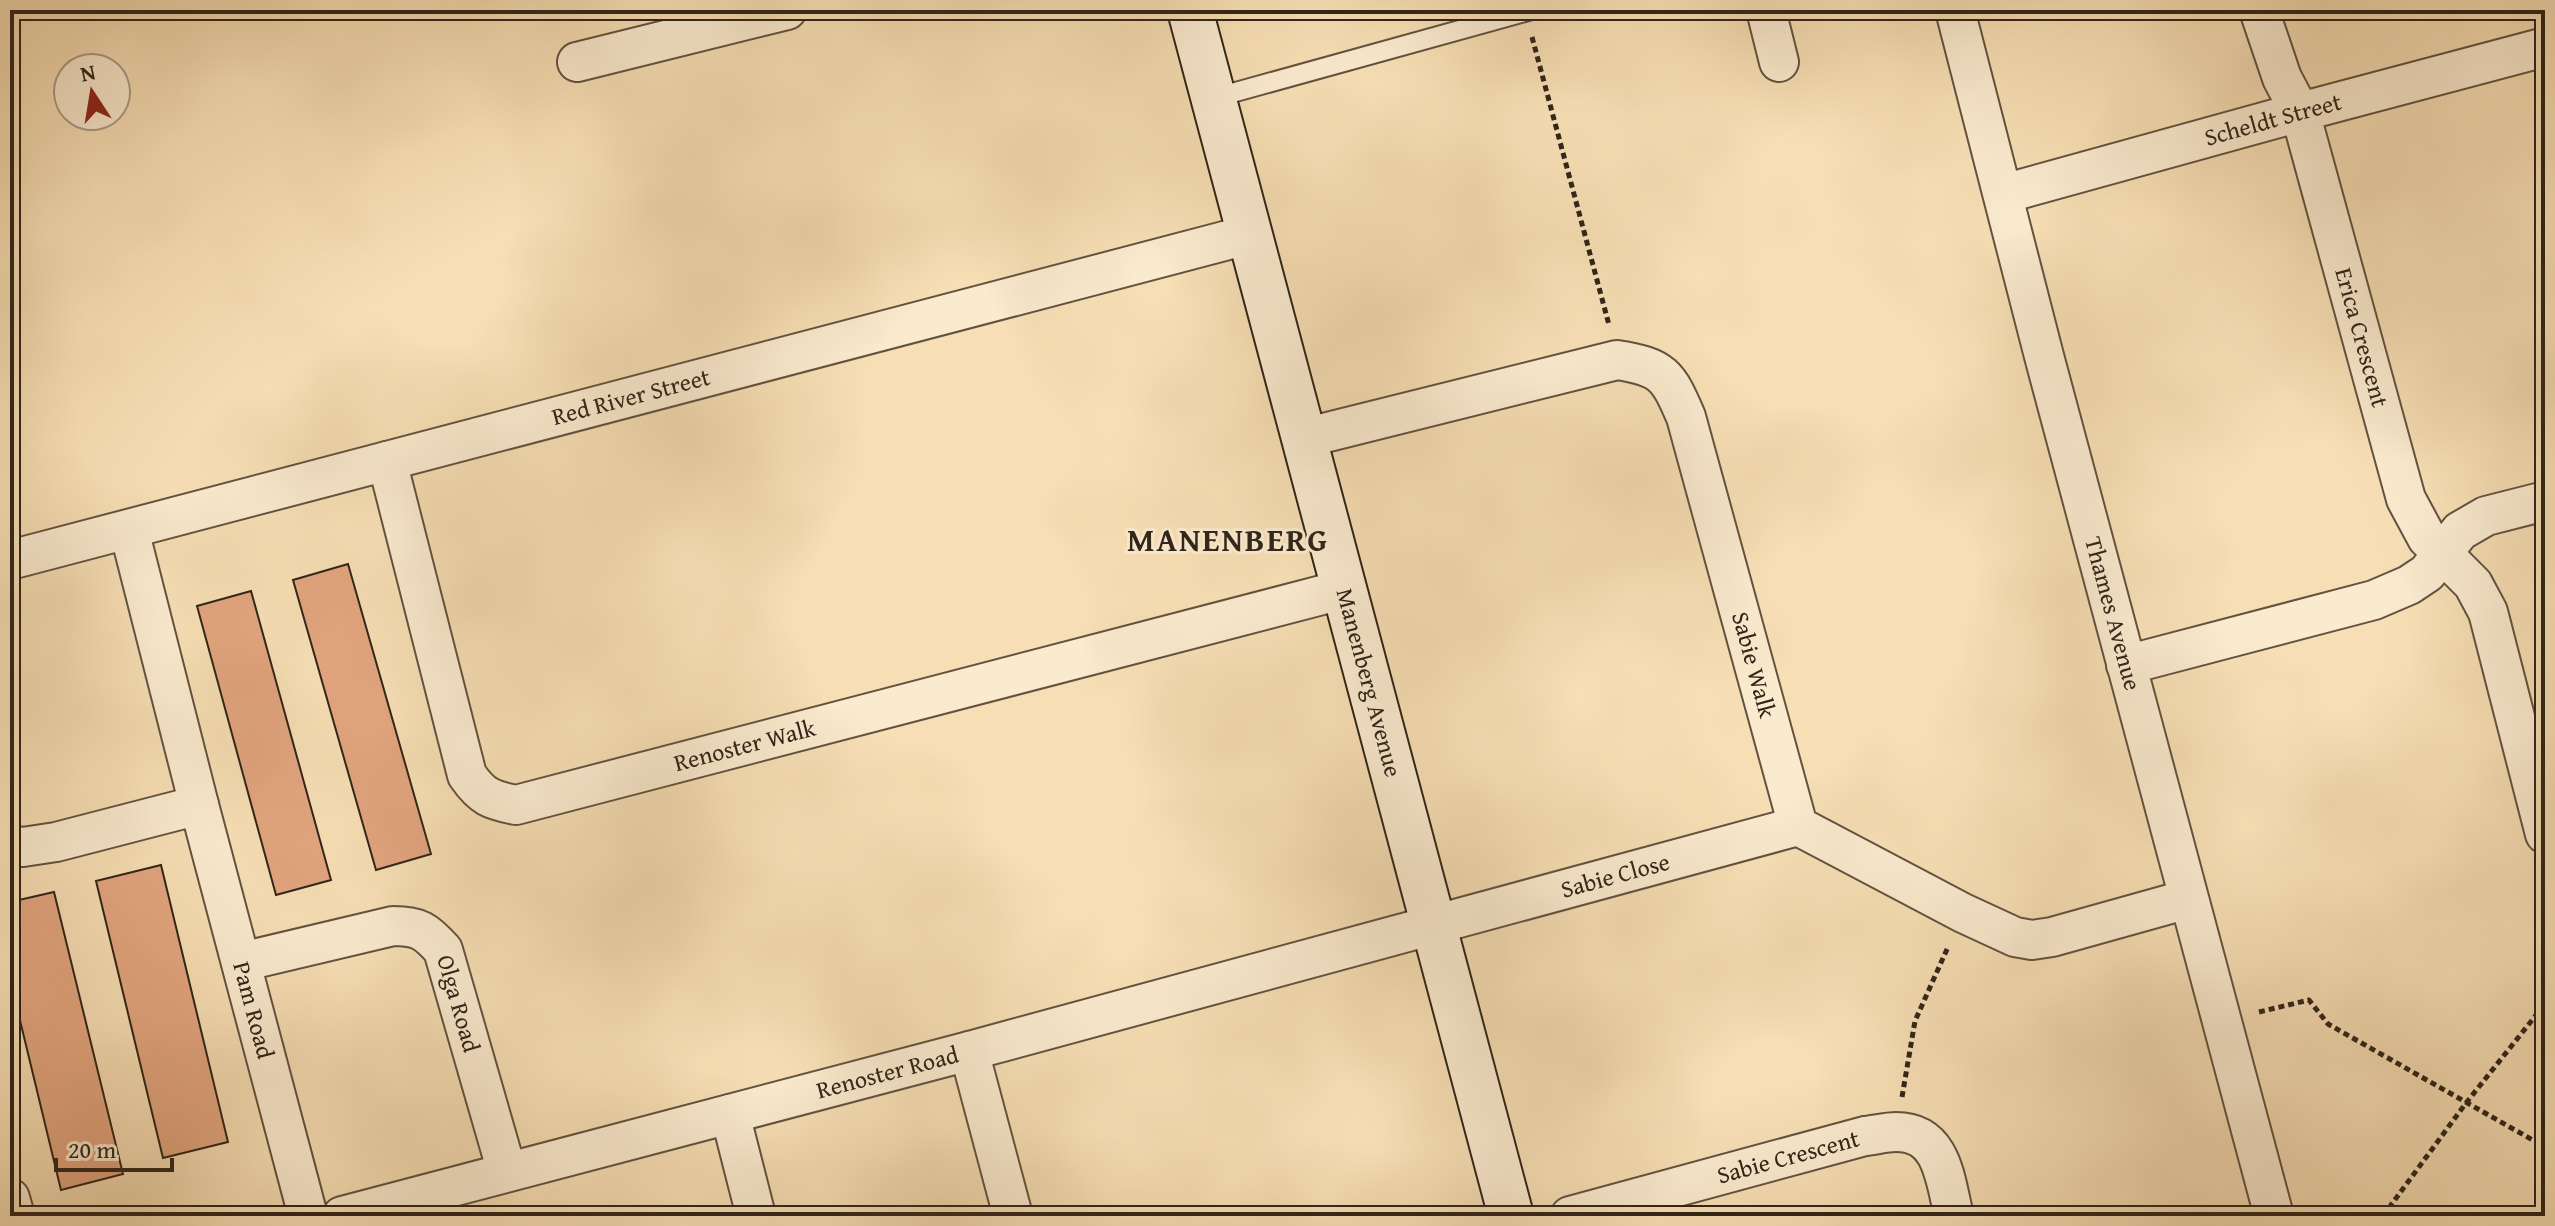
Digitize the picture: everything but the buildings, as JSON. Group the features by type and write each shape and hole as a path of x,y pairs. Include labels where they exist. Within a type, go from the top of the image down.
{"street":[{"path":"577,62 787,10"},
{"name":"Manenberg Avenue","path":"1190,10 1511,1216"},
{"path":"1766,10 1779,62"},
{"name":"Thames Avenue","path":"1955,10 2274,1216"},
{"name":"Erica Crescent","path":"2259,10 2282,78 2300,112 2406,499 2427,538 2473,584 2488,612 2545,834"},
{"name":"Scheldt Street","path":"2003,194 2545,47"},
{"name":"Red River Street","path":"10,560 1251,234"},
{"name":"Sabie Walk","path":"1304,438 1617,360 1644,364 1661,373 1674,388 1686,417 1798,826"},
{"name":"Renoster Walk","path":"387,461 467,775 478,791 494,801 516,805 1345,589"},
{"path":"2126,665 2374,600 2409,585 2427,573 2460,531 2486,516 2545,501"},
{"name":"Pam Road","path":"129,530 308,1216"},
{"path":"10,845 23,847 56,842 199,805"},
{"path":"1798,826 2015,937 2032,940 2052,937 2188,899"},
{"name":"Sabie Close","path":"1432,926 1798,826"},
{"name":"Olga Road","path":"241,962 393,926 410,926 429,934 443,950 507,1172"},
{"name":"Renoster Road","path":"342,1216 1432,926"},
{"path":"969,1051 1013,1216"},
{"path":"730,1114 756,1216"},
{"name":"Sabie Crescent","path":"1570,1216 1865,1136 1895,1132 1915,1134 1930,1143 1939,1161 1954,1216"},
{"path":"10,1198 15,1216"}],"lane":[{"path":"1214,98 1529,11"}],"path":[{"path":"1529,11 1617,360"},
{"path":"1895,1132 1915,1021 1963,913"},
{"path":"2221,1022 2309,1000 2328,1024 2545,1147"},
{"path":"2383,1216 2466,1103 2545,1004"}],"district":[{"name":"MANENBERG","path":"1228,540"}]}
